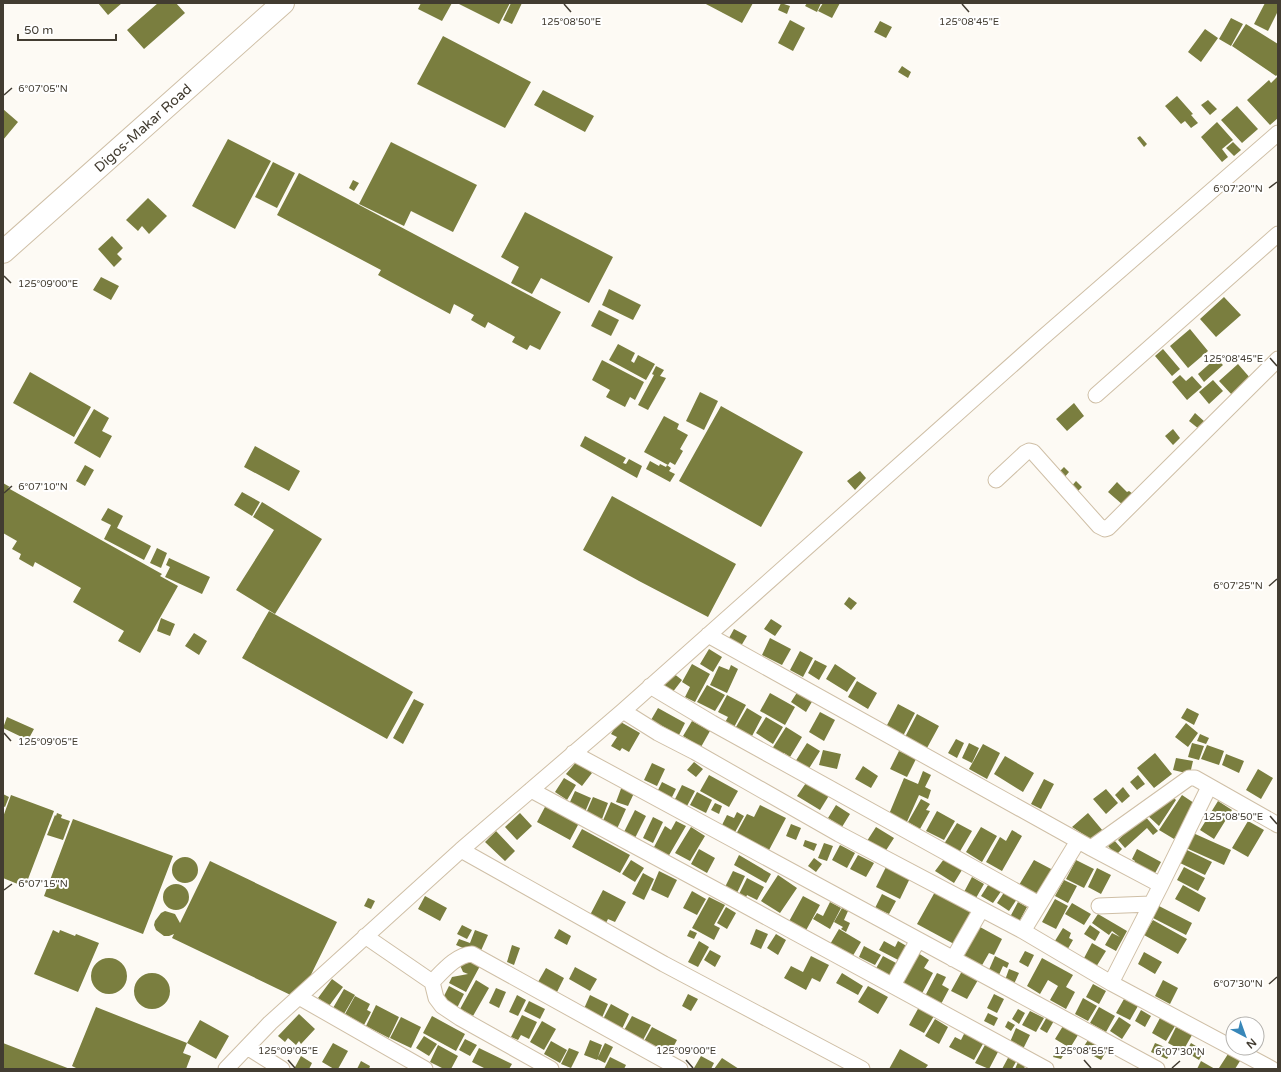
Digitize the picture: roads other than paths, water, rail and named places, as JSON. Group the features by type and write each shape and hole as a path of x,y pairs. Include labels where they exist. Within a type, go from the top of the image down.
{"main road":[{"name":"Digos-Makar Road","path":"3,252 283,3"}],"street":[{"path":"226,1069 299,997 461,850 623,711 1047,334 1278,133"},
{"path":"1096,395 1278,234"},
{"path":"996,480 1025,453 1029,451 1033,452 1099,526 1105,529 1108,528 1278,359"},
{"path":"708,635 1085,845 1161,885"},
{"path":"650,686 712,723 1039,904"},
{"path":"623,711 658,733 695,752 839,834 1023,931 1111,983 1272,1069"},
{"path":"573,753 1157,1069"},
{"path":"1023,931 1039,904 1085,845 1189,778 1195,778 1278,825"},
{"path":"1111,983 1209,787"},
{"path":"531,790 1046,1069"},
{"path":"461,850 664,964 862,1069"},
{"path":"1099,906 1151,904"},
{"path":"953,959 981,910"},
{"path":"365,936 432,982 436,998 442,1006 460,1018 551,1069"},
{"path":"893,985 918,940"},
{"path":"432,982 464,955 472,954 680,1069"},
{"path":"299,997 425,1069"},
{"path":"247,1047 282,1069"}]}
